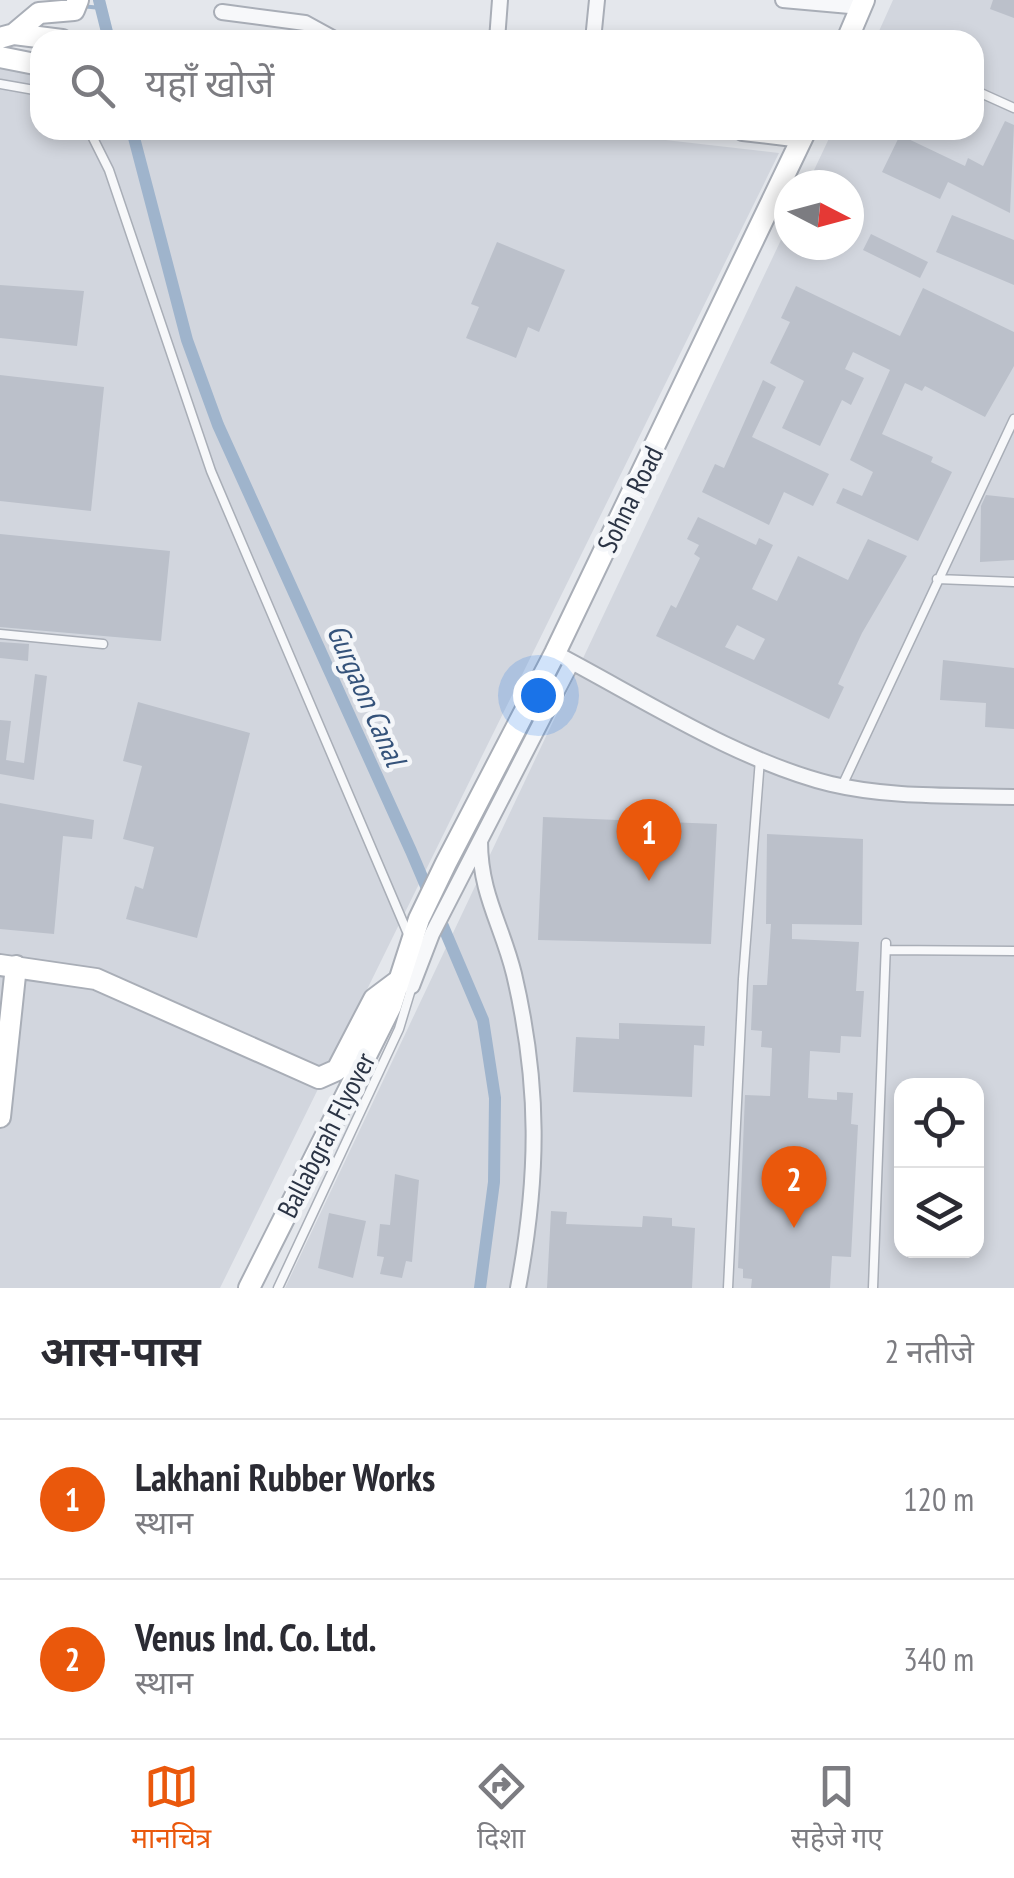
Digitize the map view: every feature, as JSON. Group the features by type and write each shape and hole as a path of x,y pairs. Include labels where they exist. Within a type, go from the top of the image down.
{"main road":[{"path":"7,36 39,13 78,4"},
{"path":"857,30 863,4"},
{"path":"0,57 30,64"},
{"name":"Sohna Road","path":"426,926 446,863 564,658 801,140"},
{"name":"Ballabgrah Flyover","path":"249,1288 405,983 412,941 426,926"},
{"path":"0,1118 8,965 96,978 319,1078 337,1070 374,999 405,983"}],"street":[{"path":"498,30 500,0"},
{"path":"594,30 597,0"},
{"path":"783,0 863,4"},
{"path":"222,12 305,24 317,30"},
{"path":"405,983 426,926 456,886 480,840 564,658 760,759 842,786 1014,797"},
{"path":"480,840 484,893 513,969 536,1094 536,1171 518,1288"}],"lane":[{"path":"0,84 30,89"},
{"path":"984,94 1014,108"},
{"path":"93,140 118,195 211,472 412,941"},
{"path":"842,786 1014,419"},
{"path":"937,579 1014,582"},
{"path":"0,634 103,644"},
{"path":"728,1288 743,980 760,759"},
{"path":"874,1288 886,946 1014,951"},
{"path":"278,1288 398,1029 405,983"}],"shaded area":[{"path":"893,0 1014,0 1014,1288 285,1288 774,255 774,260 864,260 864,170 814,170 828,140 984,140 984,30 880,30"},
{"path":"0,63 30,67 30,140 665,140 779,153 220,1288 0,1288"}],"building":[{"path":"993,0 1014,0 1014,18 990,9"},
{"path":"1005,121 1014,125 1010,213 948,182 940,199 882,172 898,140 910,140 965,166 968,158 983,166"},
{"path":"952,215 1014,240 1014,285 936,252"},
{"path":"871,234 928,262 920,278 864,248"},
{"path":"497,242 565,270 539,332 528,327 516,358 466,338 479,307 471,304"},
{"path":"0,285 84,291 77,346 0,338"},
{"path":"796,286 900,336 923,288 1014,332 1014,366 985,417 925,386 922,391 905,383 882,434 933,457 931,462 952,472 918,541 836,503 843,488 862,496 873,472 850,460 890,370 853,352 845,369 864,378 851,405 842,400 820,446 782,428 804,381 770,363 790,322 781,318"},
{"path":"0,375 104,387 91,511 0,501"},
{"path":"763,380 776,387 752,437 829,474 813,506 784,492 769,525 702,492 715,464 724,468"},
{"path":"986,495 1014,498 1014,560 980,562 981,506"},
{"path":"698,517 756,545 759,538 773,545 752,589 777,601 798,556 848,580 868,539 907,556 862,633 838,684 844,687 829,719 656,636 671,605 676,608 700,558 694,554 699,545 687,539","holes":["737,625 765,639 754,660 725,647"]},
{"path":"0,534 170,551 161,641 0,627"},
{"path":"0,642 29,644 28,661 0,658"},
{"path":"943,660 1014,668 1014,729 985,727 986,703 940,700"},
{"path":"35,674 47,676 34,780 0,774 0,720 11,721 6,760 24,763"},
{"path":"138,702 250,733 197,938 126,919 135,886 143,889 154,847 123,839 142,766 123,761"},
{"path":"0,803 94,820 92,839 63,836 54,934 0,929"},
{"path":"543,817 717,824 711,944 538,940"},
{"path":"767,834 863,839 862,925 792,924 792,939 859,942 856,991 864,991 861,1037 841,1036 840,1053 810,1051 808,1098 837,1100 837,1092 853,1093 851,1124 858,1125 851,1257 832,1256 830,1288 751,1288 752,1279 743,1278 743,1269 738,1268 745,1095 770,1096 772,1048 761,1047 762,1031 751,1030 753,985 767,985 771,924 766,924"},
{"path":"619,1023 705,1026 704,1046 694,1045 692,1097 573,1092 576,1037 619,1039"},
{"path":"395,1174 419,1180 412,1262 406,1261 402,1278 380,1274 384,1257 377,1256 380,1224 390,1225"},
{"path":"551,1211 567,1212 566,1224 642,1227 643,1216 672,1218 672,1226 695,1228 692,1288 547,1288"},
{"path":"329,1213 366,1221 353,1278 318,1268"}],"waterway":[{"name":"Gurgaon Canal","path":"99,0 106,30"},
{"path":"81,6 101,8"},
{"name":"Gurgaon Canal","path":"135,140 187,340 218,425 483,1020 495,1098 494,1182 480,1288"}],"place":[{"name":"Lakhani Rubber Works","path":"649,881"},
{"name":"Venus Ind. Co. Ltd.","path":"794,1228"}]}
